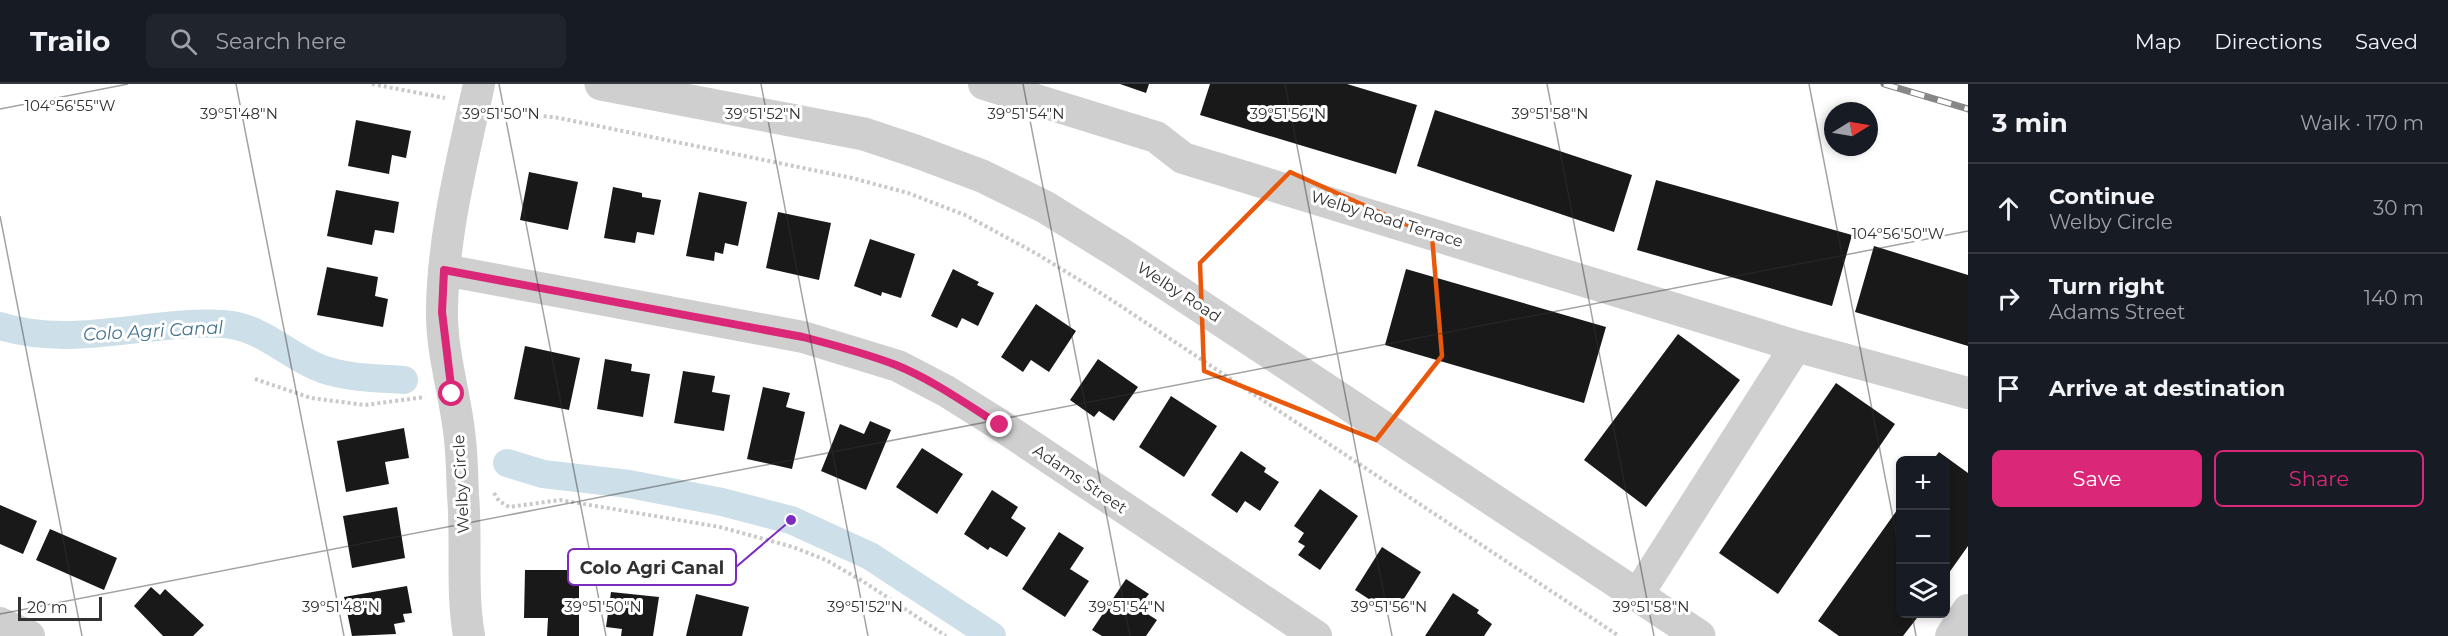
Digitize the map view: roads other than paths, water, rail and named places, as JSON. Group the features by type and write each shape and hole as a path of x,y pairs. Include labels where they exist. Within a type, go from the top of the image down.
{"street":[{"name":"Welby Circle","path":"469,636 463,594 464,507 459,431 446,357 442,312 444,270 453,203 478,84"},
{"name":"Welby Road","path":"601,84 864,134 982,176 1045,207 1699,636"},
{"name":"Welby Road Terrace","path":"984,84 1156,137 1183,158 1796,346 1968,393"},
{"name":"Adams Street","path":"444,270 803,337 898,366 945,391 1000,425 1316,636"},
{"path":"1638,594 1796,346"},
{"path":"1951,636 1968,610"},
{"path":"0,623 29,636"}],"waterway":[{"name":"Colo Agri Canal","path":"0,326 55,335 195,324 223,324 250,330 322,369 352,376 404,380"},
{"name":"Colo Agri Canal","path":"507,463 543,474 629,484 722,502 791,520 870,556 992,636"}],"railway":[{"path":"1884,84 1968,109"}],"place":[{"name":"Colo Agri Canal","path":"791,520"}]}
